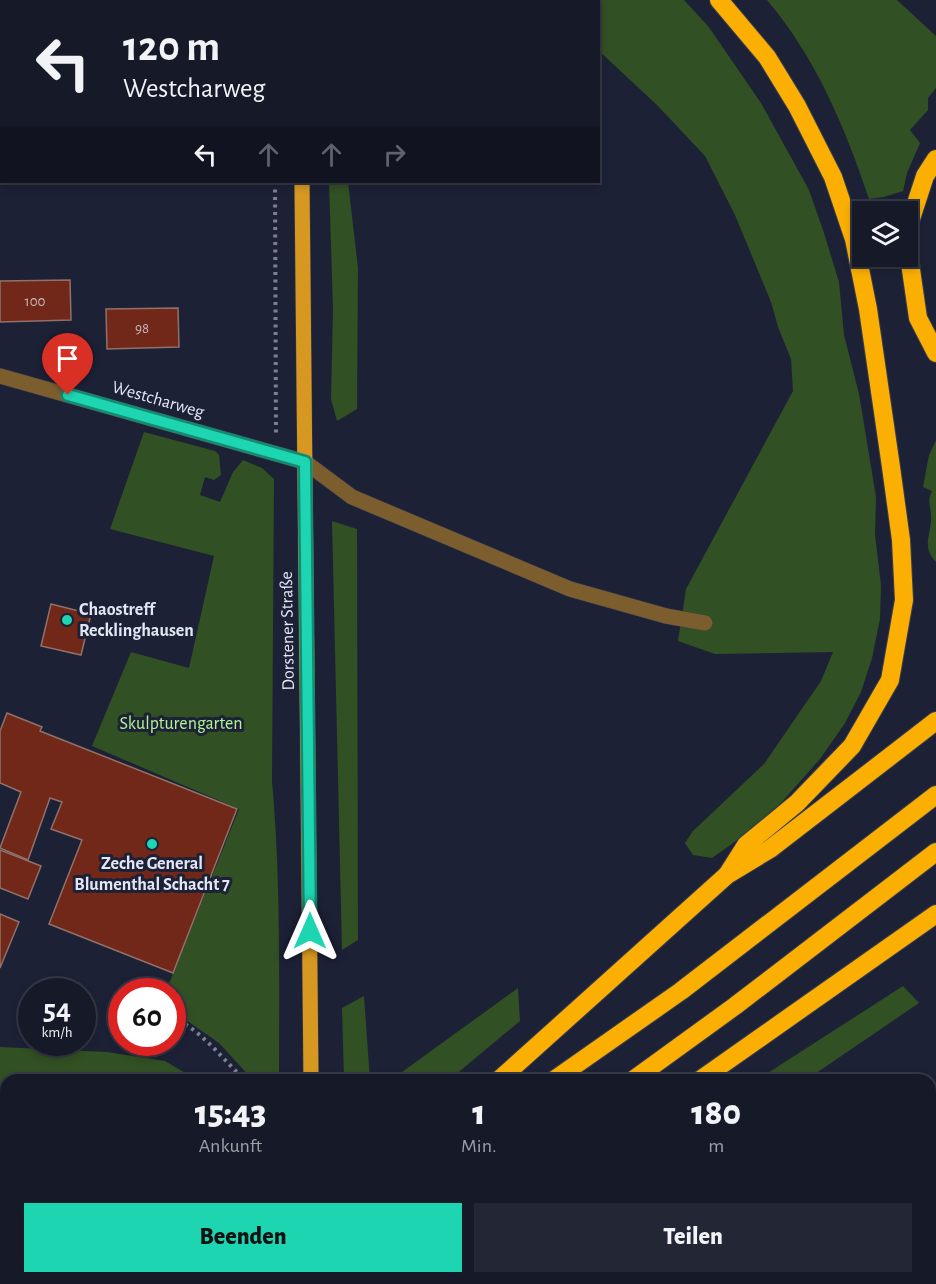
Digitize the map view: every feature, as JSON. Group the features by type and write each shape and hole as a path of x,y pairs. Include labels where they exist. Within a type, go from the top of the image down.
{"highway":[{"path":"719,0 767,57 797,106 833,177 854,239 868,309 901,540 904,600 890,680 852,746 797,803 746,844 727,875"},
{"path":"917,201 925,176 936,159"},
{"path":"911,267 918,318 936,352"},
{"path":"506,1074 727,875 770,849 936,721"},
{"path":"563,1074 681,991 936,795"},
{"path":"641,1074 735,1006 936,852"},
{"path":"709,1074 936,914"}],"main road":[{"name":"Dorstener Straße","path":"302,183 311,1074"}],"street":[{"name":"Westcharweg","path":"0,376 305,462 352,497 570,589 666,616 705,623"}],"path":[{"path":"275,183 275,453"},
{"path":"186,1024 209,1041 240,1074"}],"green space":[{"path":"600,0 684,0 708,26 761,103 809,190 839,282 844,335 859,394 876,497 875,535 881,585 880,619 872,658 861,692 845,723 820,759 781,803 712,858 693,855 685,843 693,831 764,764 821,681 833,652 715,654 678,641 686,589 793,391 791,359 771,302 735,215 705,156 657,105 600,52"},
{"path":"767,0 897,0 936,36 936,88 928,98 928,110 910,130 920,143 907,173 903,191 869,199 850,146 827,94 800,45"},
{"path":"329,183 348,183 358,268 357,409 337,421 331,399 333,309"},
{"name":"Skulpturengarten","path":"144,432 215,451 219,455 221,475 214,480 205,477 200,495 220,502 233,472 243,460 262,468 274,479 272,781 278,893 279,1074 247,1074 219,1043 186,1020 186,978 171,978 239,809 92,746 131,652 189,668 214,556 110,529"},
{"path":"936,440 936,562 928,547 931,520 929,498 932,491 923,487 929,455"},
{"path":"332,521 357,529 358,940 342,950"},
{"path":"903,986 919,1003 815,1074 766,1074"},
{"path":"518,988 520,1021 456,1074 399,1074"},
{"path":"364,996 370,1074 344,1074 342,1008"},
{"path":"0,1047 18,1048 18,1056 96,1056 96,1051 107,1052 108,1056 133,1056 165,1061 187,1074 0,1074"}],"building":[{"path":"70,280 71,320 0,322 0,281"},
{"path":"178,308 179,347 107,349 106,309"},
{"path":"51,604 91,614 81,655 41,646"},
{"name":"Zeche General Blumenthal Schacht 7","path":"7,713 42,727 40,731 237,809 173,973 49,924 82,840 51,829 62,802 50,798 28,860 0,848 21,792 0,783 0,731"},
{"path":"0,850 41,866 28,899 0,888"},
{"path":"0,914 19,922 0,968"}],"place":[{"name":"Chaostreff Recklinghausen","path":"67,620"},
{"name":"Zeche General Blumenthal Schacht 7","path":"152,844"}],"route":[{"path":"68,395 305,462 310,931"}]}
